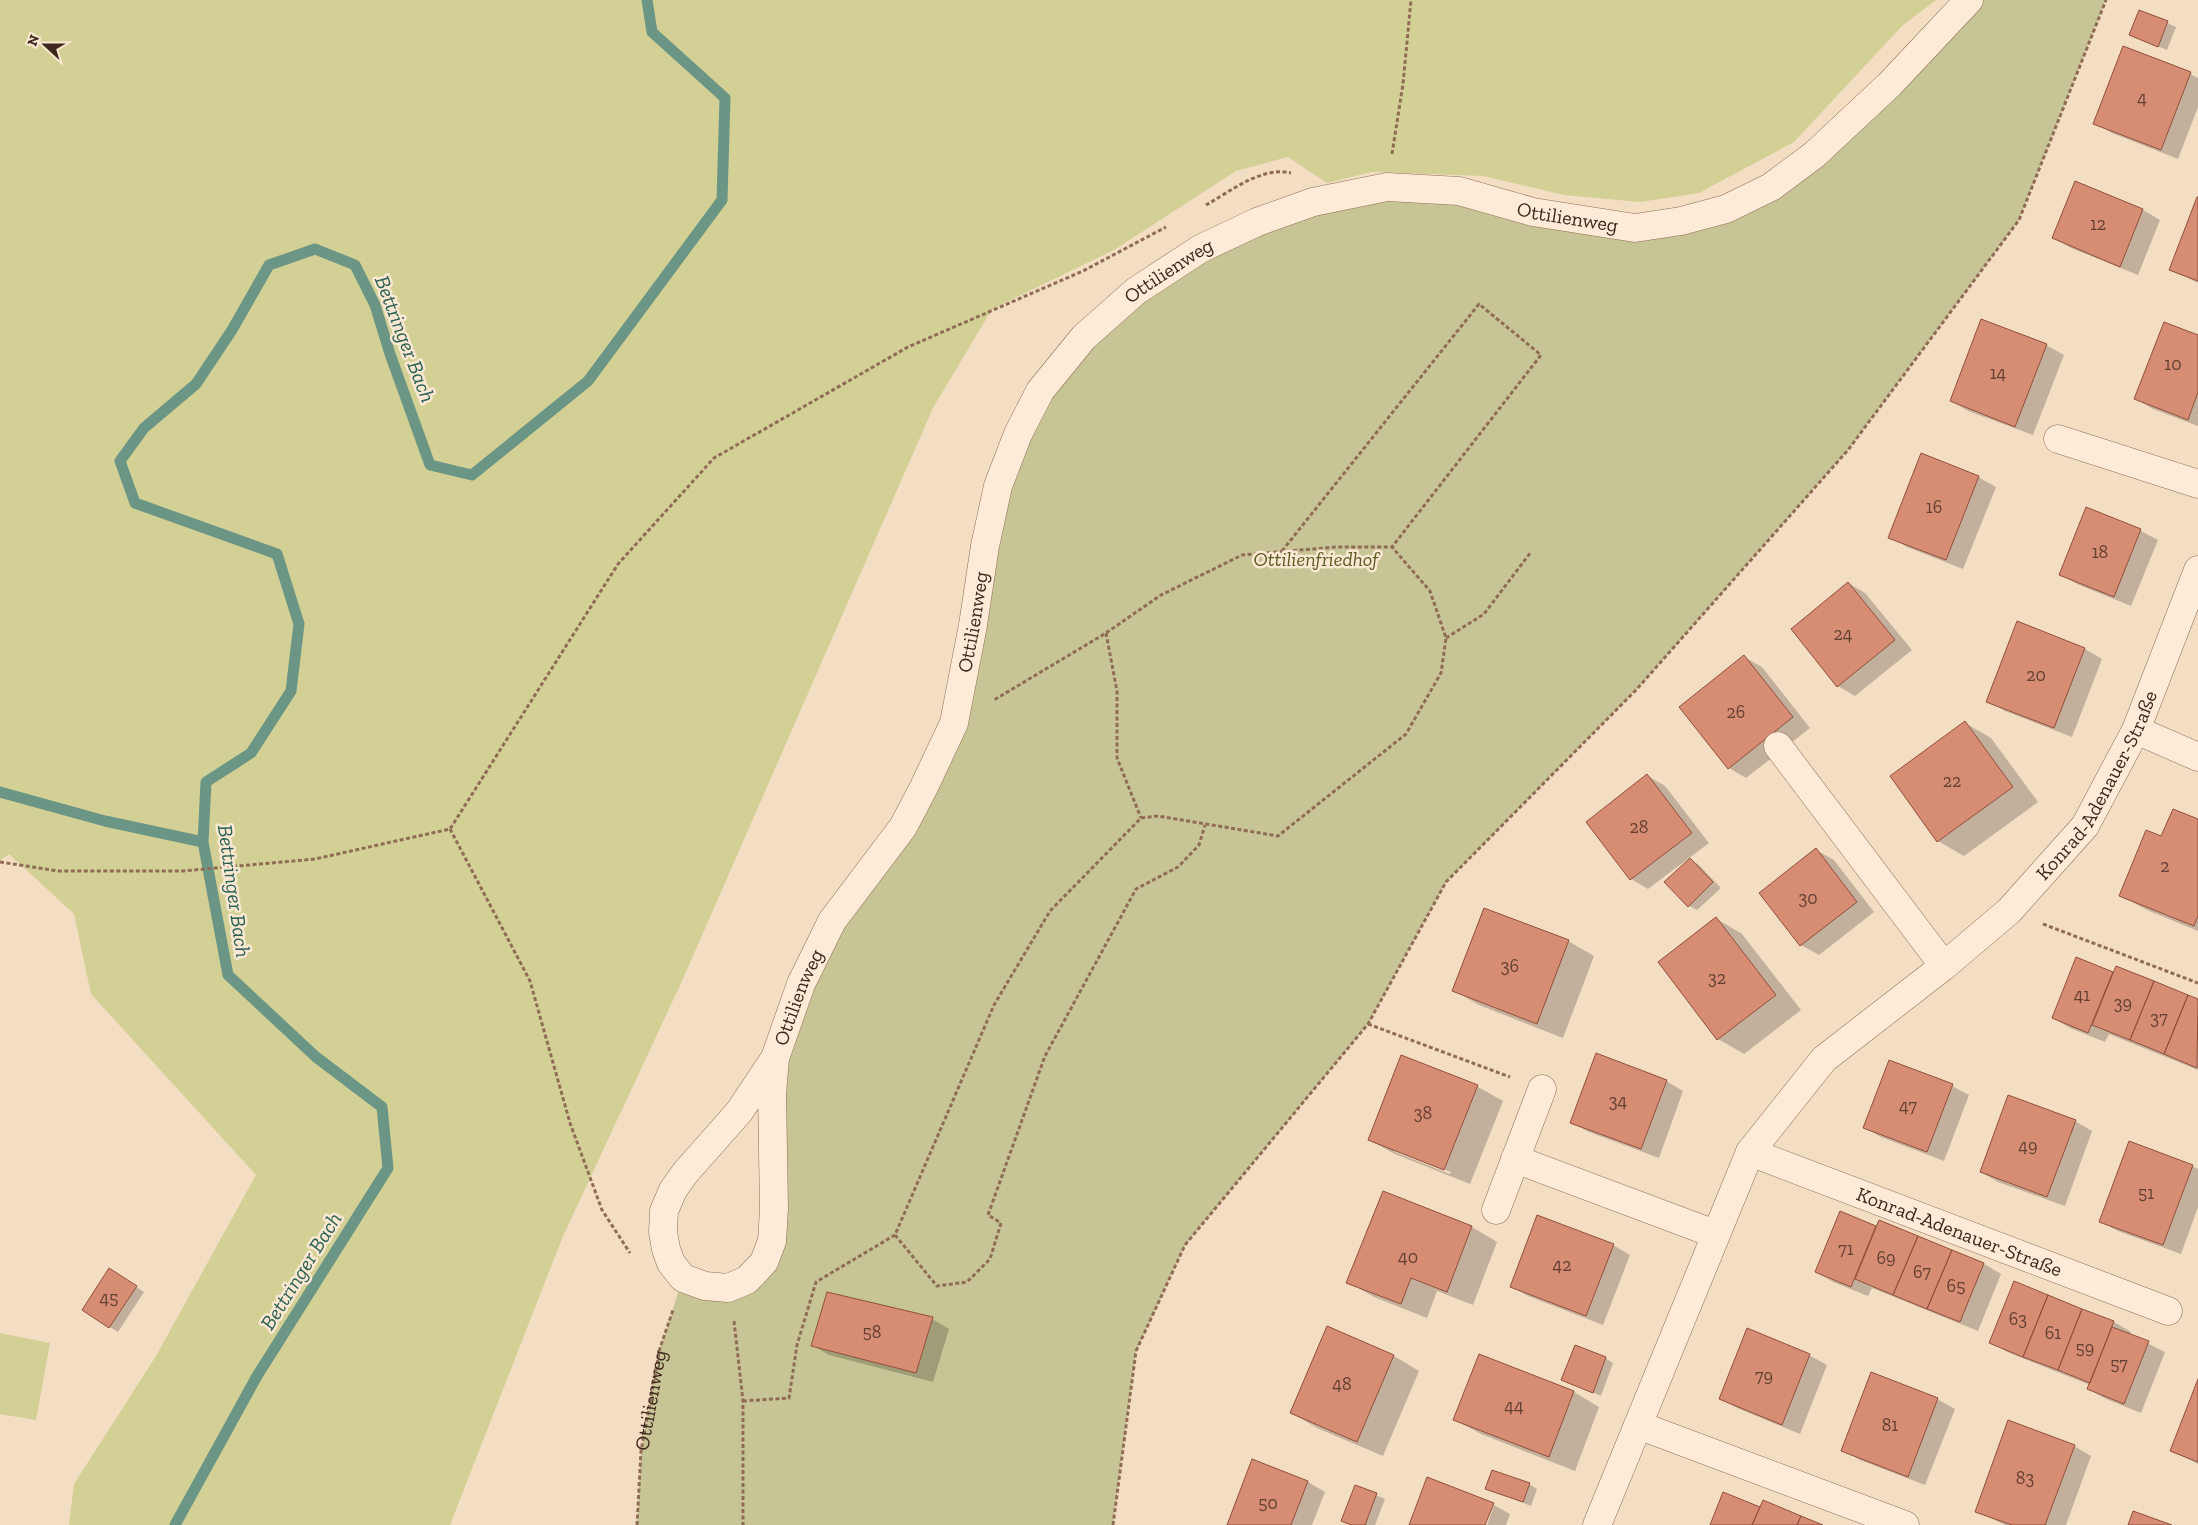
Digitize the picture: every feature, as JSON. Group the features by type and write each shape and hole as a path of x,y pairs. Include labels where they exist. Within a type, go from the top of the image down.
{"street":[{"name":"Ottilienweg","path":"683,1278 671,1263 662,1232 664,1212 673,1190 685,1173 739,1112 775,1058 801,984 832,921 903,827 924,787 954,723 973,625 985,546 998,486 1018,434 1040,391 1084,337 1136,292 1200,248 1257,222 1313,202 1387,187 1459,191 1533,212 1635,228 1681,222 1726,209 1772,187 1814,155 1890,84 1970,0"},
{"path":"2058,439 2198,484"},
{"name":"Konrad-Adenauer-Straße","path":"1597,1525 1750,1152 1824,1059 1944,966 2009,911 2086,826 2136,730 2198,570"},
{"path":"2136,730 2198,757"},
{"path":"1778,746 1944,966"},
{"name":"Ottilienweg","path":"728,1288 747,1280 764,1262 772,1241 774,1209 772,1094 775,1058"},
{"path":"1496,1210 1542,1089"},
{"name":"Konrad-Adenauer-Straße","path":"1750,1152 2168,1310"},
{"path":"1515,1159 1715,1234"},
{"path":"683,1278 705,1286 728,1288"},
{"path":"1638,1425 1905,1525"}],"path":[{"path":"1387,187 1404,84 1411,0"},
{"path":"1113,1525 1136,1352 1184,1245 1368,1024 1446,882 1637,690 1848,450 2019,220 2106,0"},
{"path":"1205,206 1266,172 1281,170 1294,173 1304,182 1313,202"},
{"path":"0,862 58,871 183,871 316,859 450,829 618,564 714,458 908,346 1083,271 1170,225"},
{"path":"1281,552 1479,304 1541,355 1392,547"},
{"path":"743,1401 789,1398 797,1345 816,1282 894,1235 994,1005 1050,911 1141,818 1158,816 1278,836 1406,734 1440,673 1446,638 1430,591 1392,547 1336,547 1242,555 1161,595 1106,633 954,723"},
{"path":"1446,638 1484,614 1530,552"},
{"path":"1106,633 1117,691 1117,758 1141,818"},
{"path":"894,1235 937,1286 967,1282 990,1259 1001,1223 988,1214 1045,1056 1136,889 1178,867 1200,845 1205,825"},
{"path":"450,829 530,981 570,1123 602,1210 631,1254"},
{"path":"2009,911 2198,983"},
{"path":"1368,1024 1542,1089"},
{"name":"Ottilienweg","path":"637,1525 642,1451 660,1348 683,1278"},
{"path":"728,1288 736,1335 743,1401 743,1525"}],"shaded area":[{"path":"0,0 1936,0 1902,26 1794,142 1699,193 1640,202 1564,195 1483,176 1372,172 1327,183 1288,157 1236,171 1114,250 992,309 933,408 682,981 563,1236 450,1525 69,1525 74,1484 156,1356 256,1175 91,994 74,914 9,854 0,861"},
{"path":"0,1333 50,1343 36,1420 0,1414"}],"green space":[{"name":"Ottilienfriedhof","path":"1969,0 2106,0 2019,220 1848,450 1637,689 1446,882 1368,1024 1185,1245 1136,1352 1113,1525 637,1525 641,1451 660,1348 683,1278 705,1286 764,1262 773,1135 801,984 924,787 985,546 1040,391 1200,249 1387,187 1635,228 1771,187"}],"building":[{"path":"2139,10 2168,21 2158,47 2129,35"},
{"path":"2123,46 2191,72 2161,150 2093,124"},
{"path":"2075,181 2143,209 2120,267 2052,238"},
{"path":"2198,197 2198,281 2169,270"},
{"path":"1981,319 2047,344 2015,427 1950,401"},
{"path":"2164,322 2198,335 2198,392 2188,420 2134,399"},
{"path":"1921,453 1979,476 1946,560 1888,538"},
{"path":"2086,507 2141,529 2114,597 2059,575"},
{"path":"1848,582 1895,640 1837,687 1791,629"},
{"path":"2017,621 2085,648 2054,728 1986,702"},
{"path":"1744,655 1793,717 1728,769 1679,707"},
{"path":"1965,721 2013,787 1937,842 1890,776"},
{"path":"1647,774 1692,833 1630,880 1586,822"},
{"path":"2173,809 2198,819 2198,916 2194,926 2119,896 2146,830 2161,836"},
{"path":"1816,848 1857,902 1800,946 1759,893"},
{"path":"1690,858 1713,882 1688,907 1664,882"},
{"path":"1484,908 1569,940 1537,1024 1452,991"},
{"path":"1716,917 1776,995 1717,1040 1658,962"},
{"path":"2076,957 2113,972 2088,1033 2052,1018"},
{"path":"2116,966 2154,981 2130,1040 2092,1025"},
{"path":"2154,981 2188,995 2164,1054 2130,1040"},
{"path":"2188,995 2198,999 2197,1068 2164,1054"},
{"path":"1596,1053 1667,1080 1641,1149 1570,1123"},
{"path":"1401,1055 1478,1085 1444,1170 1368,1140"},
{"path":"1889,1060 1953,1084 1927,1152 1863,1128"},
{"path":"2008,1095 2076,1120 2047,1197 1980,1172"},
{"path":"2129,1141 2193,1165 2163,1245 2099,1222"},
{"path":"1383,1191 1472,1226 1447,1292 1411,1278 1401,1304 1346,1283"},
{"path":"1840,1211 1876,1226 1851,1287 1815,1272"},
{"path":"1537,1215 1614,1244 1586,1316 1510,1287"},
{"path":"1879,1220 1918,1236 1893,1295 1855,1279"},
{"path":"1918,1236 1952,1250 1927,1309 1893,1295"},
{"path":"1952,1250 1984,1263 1960,1322 1927,1309"},
{"path":"109,1268 137,1286 109,1328 82,1310"},
{"path":"2014,1281 2048,1295 2023,1357 1989,1343"},
{"path":"827,1292 933,1317 916,1373 811,1346"},
{"path":"2048,1295 2082,1309 2058,1370 2023,1357"},
{"path":"2082,1309 2114,1321 2090,1383 2058,1370"},
{"path":"1327,1326 1394,1355 1357,1442 1290,1413"},
{"path":"2112,1327 2149,1341 2124,1404 2087,1389"},
{"path":"1747,1328 1810,1354 1782,1425 1719,1399"},
{"path":"1575,1345 1606,1357 1593,1393 1561,1380"},
{"path":"1479,1354 1574,1391 1549,1457 1453,1420"},
{"path":"1871,1372 1938,1398 1908,1477 1841,1451"},
{"path":"2198,1379 2198,1462 2170,1451"},
{"path":"2008,1420 2075,1445 2045,1525 2012,1525 1975,1512"},
{"path":"1252,1459 1308,1481 1291,1525 1227,1525"},
{"path":"1492,1470 1530,1483 1523,1502 1485,1489"},
{"path":"1427,1477 1494,1503 1485,1525 1409,1525"},
{"path":"1355,1485 1377,1493 1365,1525 1351,1525 1341,1521"},
{"path":"1723,1492 1760,1507 1752,1525 1710,1525"},
{"path":"1763,1500 1801,1516 1797,1525 1752,1525"},
{"path":"2133,1511 2172,1525 2128,1525"},
{"path":"1801,1516 1823,1525 1797,1525"}],"waterway":[{"name":"Bettringer Bach","path":"175,1525 257,1376 388,1168 382,1107 316,1057 228,975 203,842 206,782 251,753 291,691 299,624 277,554 135,503 120,461 144,428 196,384 232,330 269,265 315,249 355,265 375,305 390,354 430,465 472,475 588,381 722,200 725,98 652,32 647,0"},
{"path":"0,792 105,821 203,842"}]}
